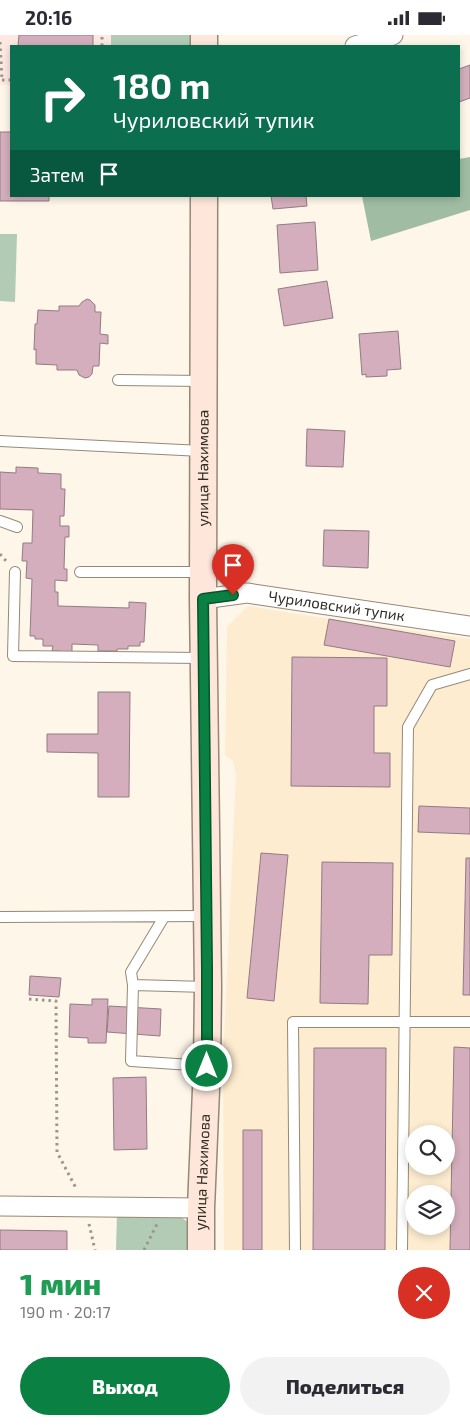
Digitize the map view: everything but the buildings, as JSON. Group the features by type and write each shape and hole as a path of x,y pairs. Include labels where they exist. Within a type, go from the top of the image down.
{"street":[{"path":"358,45 393,35"},
{"name":"улица Нахимова","path":"201,1250 208,987 203,599 204,197"},
{"name":"Чуриловский тупик","path":"203,599 247,593 470,626"},
{"path":"0,1205 201,1208"}],"lane":[{"path":"118,379 204,381"},
{"path":"0,441 204,451"},
{"path":"0,521 17,527"},
{"path":"15,571 13,656 204,658"},
{"path":"80,572 203,572"},
{"path":"402,1250 408,727 432,685 470,675"},
{"path":"0,917 207,916"},
{"path":"164,917 131,972 133,985 131,1061 207,1066"},
{"path":"133,985 208,987"},
{"path":"296,1250 293,1022 470,1022"}],"path":[{"path":"0,42 1,80"},
{"path":"29,999 56,1001 57,1152 85,1206 95,1250"},
{"path":"144,1250 165,1207"}],"shaded area":[{"path":"0,35 111,35 111,45 10,45 10,85 0,85"},
{"path":"248,606 470,639 470,1250 224,1250 223,1061 236,775 233,761 225,755 227,627"}],"green space":[{"path":"111,35 191,35 191,45 111,45"},
{"path":"470,157 470,210 371,241 362,197 460,197 460,159"},
{"path":"0,234 17,234 15,302 0,301"},
{"path":"117,1213 176,1213 190,1224 190,1250 116,1250"}],"route":[{"path":"207,1066 203,599 233,595"}]}
